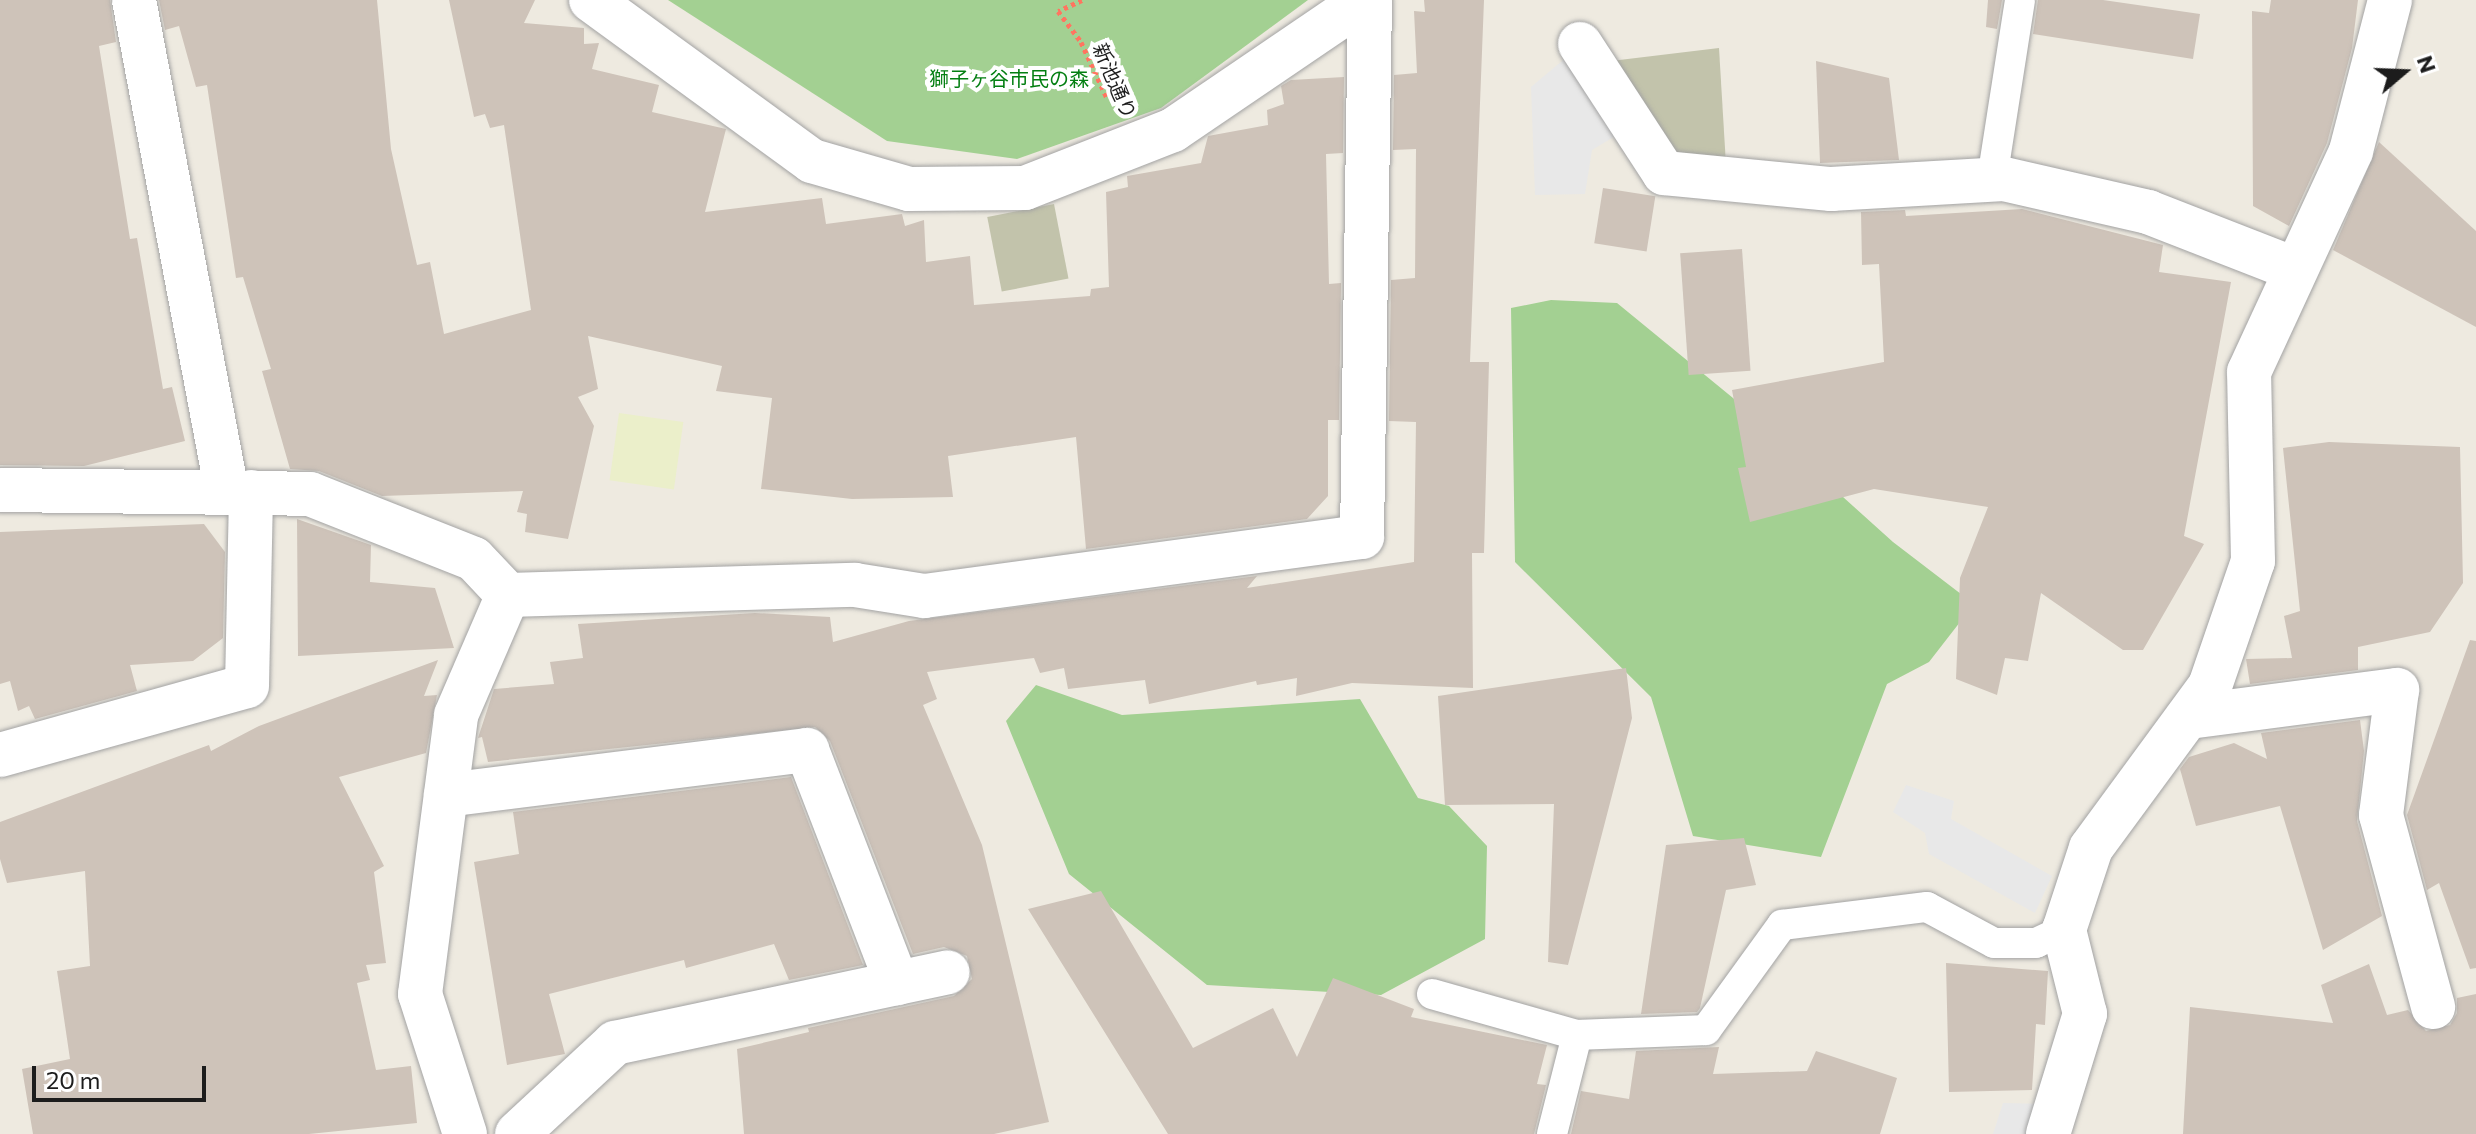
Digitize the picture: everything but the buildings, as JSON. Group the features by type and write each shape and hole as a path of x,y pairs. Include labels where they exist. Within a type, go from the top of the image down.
{"street":[{"path":"0,755 247,686 239,492 134,0"},
{"path":"591,0 812,161 909,189 1025,188 1173,130 1364,0"},
{"path":"0,490 310,494 413,530 474,559 508,595 855,585 924,596 1362,537 1370,0"},
{"path":"2048,1134 2085,1014 2064,930 2091,848 2210,686 2253,561 2249,372 2351,151 2390,0"},
{"path":"1580,44 1664,173 1831,189 1992,179 2148,212 2294,269"},
{"path":"465,1134 420,994 456,715 508,595"},
{"path":"2188,717 2397,690 2381,815 2433,1007"},
{"path":"446,795 807,750 897,983"},
{"path":"517,1134 615,1043 948,972"}],"lane":[{"path":"1992,179 2020,0"},
{"path":"1432,994 1577,1035 1706,1030 1782,925 1927,907 1994,943 2036,943 2064,930"},
{"path":"1552,1134 1577,1035"}],"path":[{"name":"新池通り","path":"1082,0 1058,11 1081,42 1125,148"}],"shaded area":[{"path":"1719,48 1726,165 1670,158 1611,61"},
{"path":"1568,56 1617,135 1592,150 1585,194 1535,195 1531,87"},
{"path":"1054,204 1069,279 1002,292 987,217"},
{"path":"619,413 683,422 674,489 610,480"},
{"path":"1906,785 1954,801 1951,819 2052,876 2035,913 1929,854 1925,833 1893,812"},
{"path":"2003,1103 2042,1104 2033,1134 1993,1134"}],"green space":[{"name":"獅子ヶ谷市民の森","path":"668,0 1308,0 1161,108 1017,159 887,141"},
{"path":"1551,300 1617,303 1733,398 1893,542 1974,604 1929,662 1887,684 1821,857 1693,836 1651,697 1515,562 1511,308"},
{"path":"1036,685 1122,715 1360,699 1418,798 1449,806 1487,846 1485,939 1381,995 1207,985 1069,874 1006,721"}]}
